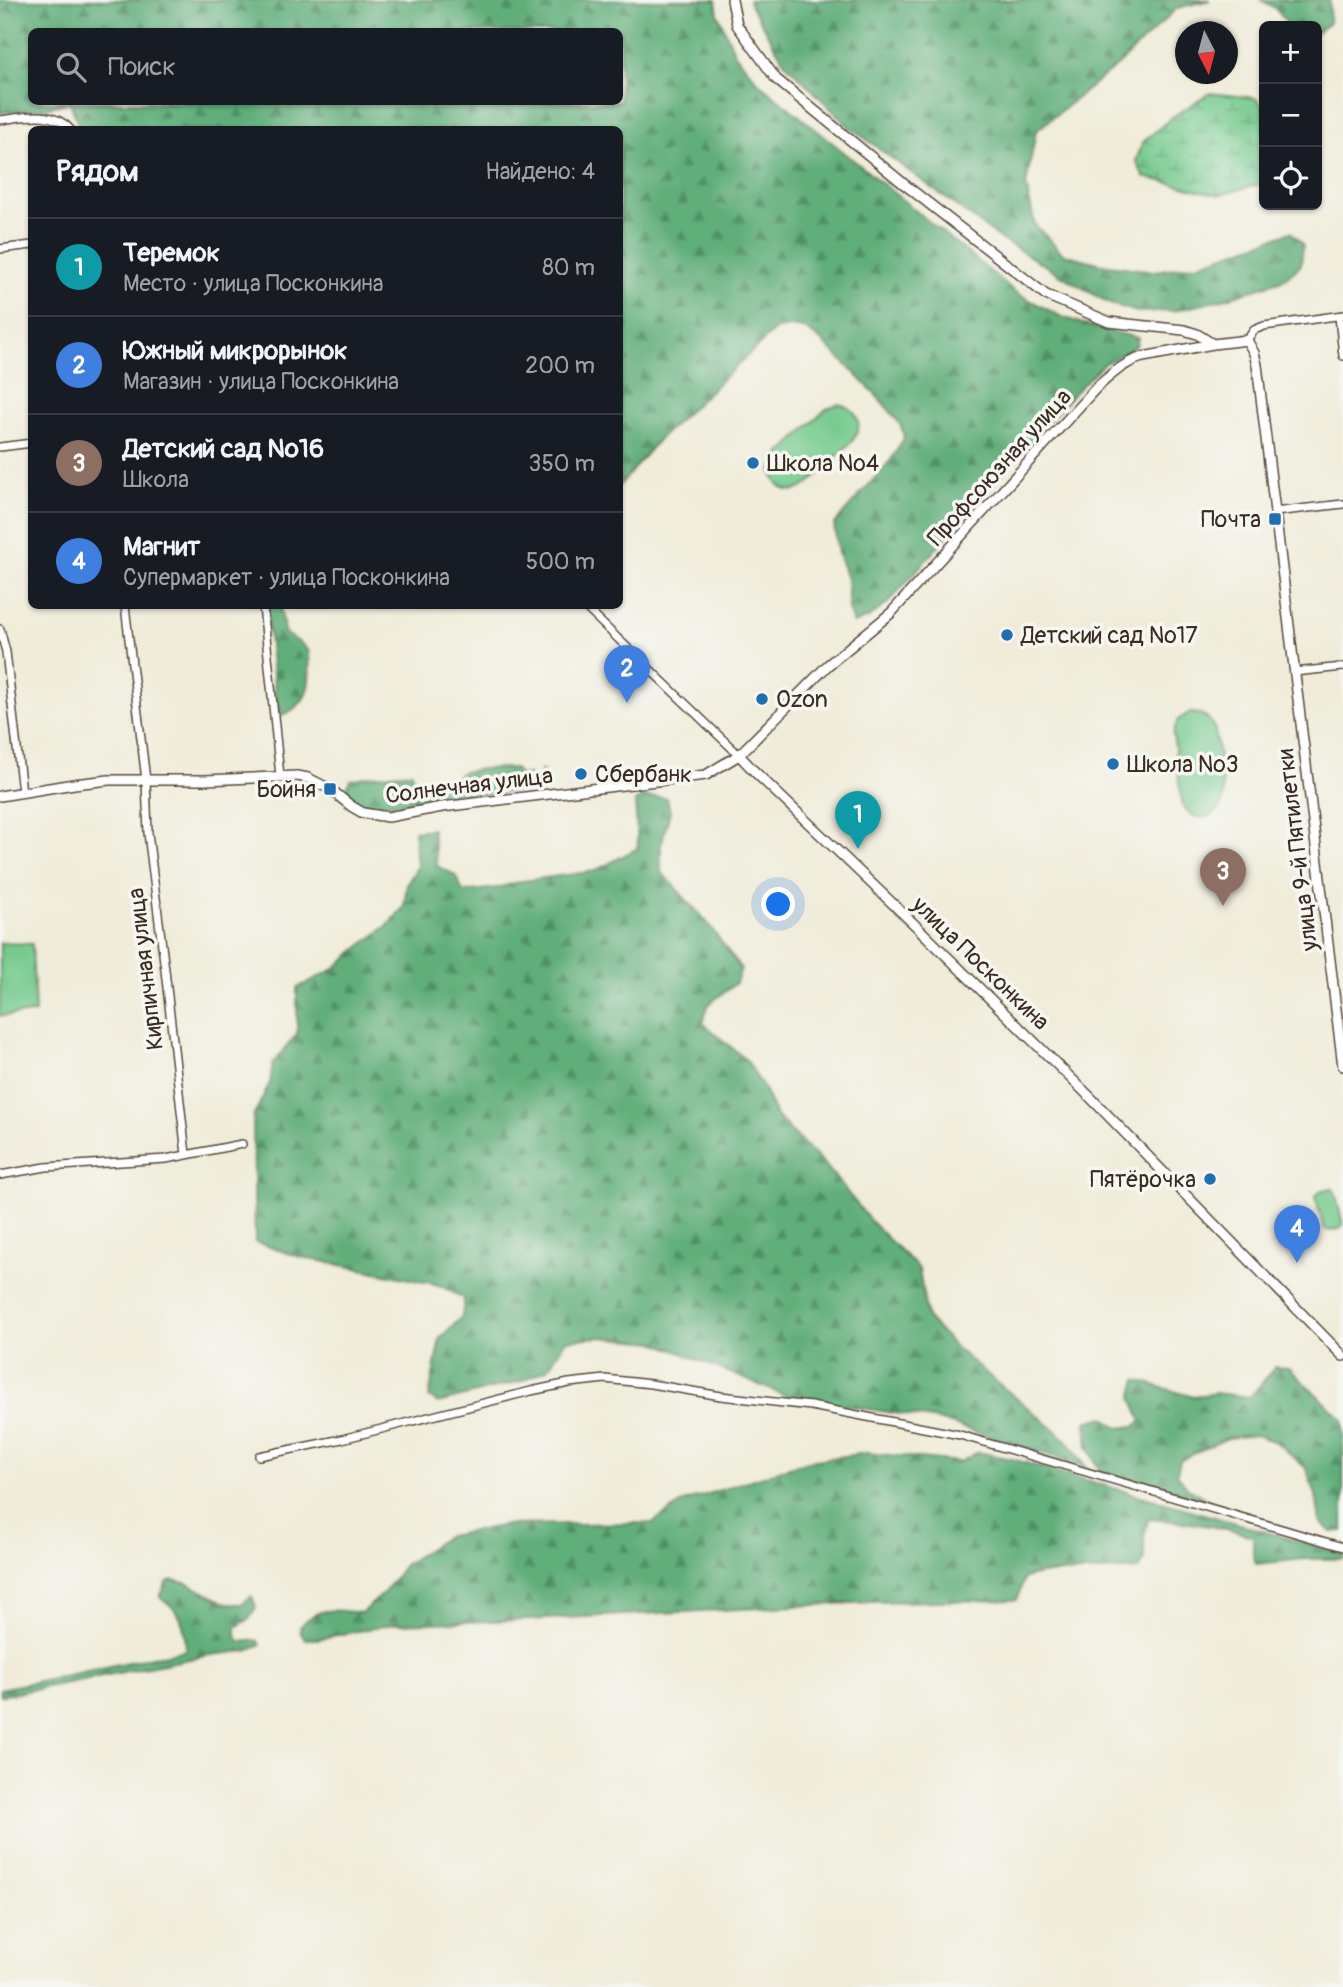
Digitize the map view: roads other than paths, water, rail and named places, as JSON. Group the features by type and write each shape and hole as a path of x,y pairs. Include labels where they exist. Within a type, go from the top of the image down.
{"street":[{"path":"732,0 737,25 776,79 1046,295 1109,322 1184,330 1213,344"},
{"path":"0,120 46,116 67,126"},
{"path":"0,249 28,246"},
{"path":"1341,316 1343,356"},
{"name":"Профсоюзная улица","path":"739,755 828,665 891,613 1096,388 1121,367 1133,360 1247,340 1254,330 1264,326 1341,316"},
{"name":"улица 9-й Пятилетки","path":"1247,340 1257,365 1343,1061"},
{"path":"0,447 28,444"},
{"path":"1274,512 1343,504"},
{"name":"Кирпичная улица","path":"125,609 146,780 148,833 186,1154"},
{"path":"263,609 280,776"},
{"name":"улица Посконкина","path":"587,609 1089,1096 1343,1356"},
{"path":"0,629 22,792"},
{"path":"1294,672 1343,667"},
{"name":"Солнечная улица","path":"0,796 96,781 280,776 308,778 330,789 357,810 369,815 388,817 442,807 698,777 739,755"},
{"path":"0,1175 46,1167 166,1159 242,1144"},
{"path":"260,1456 342,1439 531,1391 605,1379 811,1406 960,1435 1343,1546"}],"place":[{"name":"Школа №4","path":"753,463"},
{"name":"Почта","path":"1275,519"},
{"name":"Детский сад №17","path":"1007,635"},
{"name":"Ozon","path":"762,699"},
{"name":"Южный микрорынок","path":"627,703"},
{"name":"Школа №3","path":"1113,764"},
{"name":"Сбербанк","path":"581,774"},
{"name":"Бойня","path":"330,789"},
{"name":"Теремок","path":"858,849"},
{"name":"Детский сад №16","path":"1223,906"},
{"name":"Пятёрочка","path":"1210,1179"},
{"name":"Магнит","path":"1297,1263"}]}
